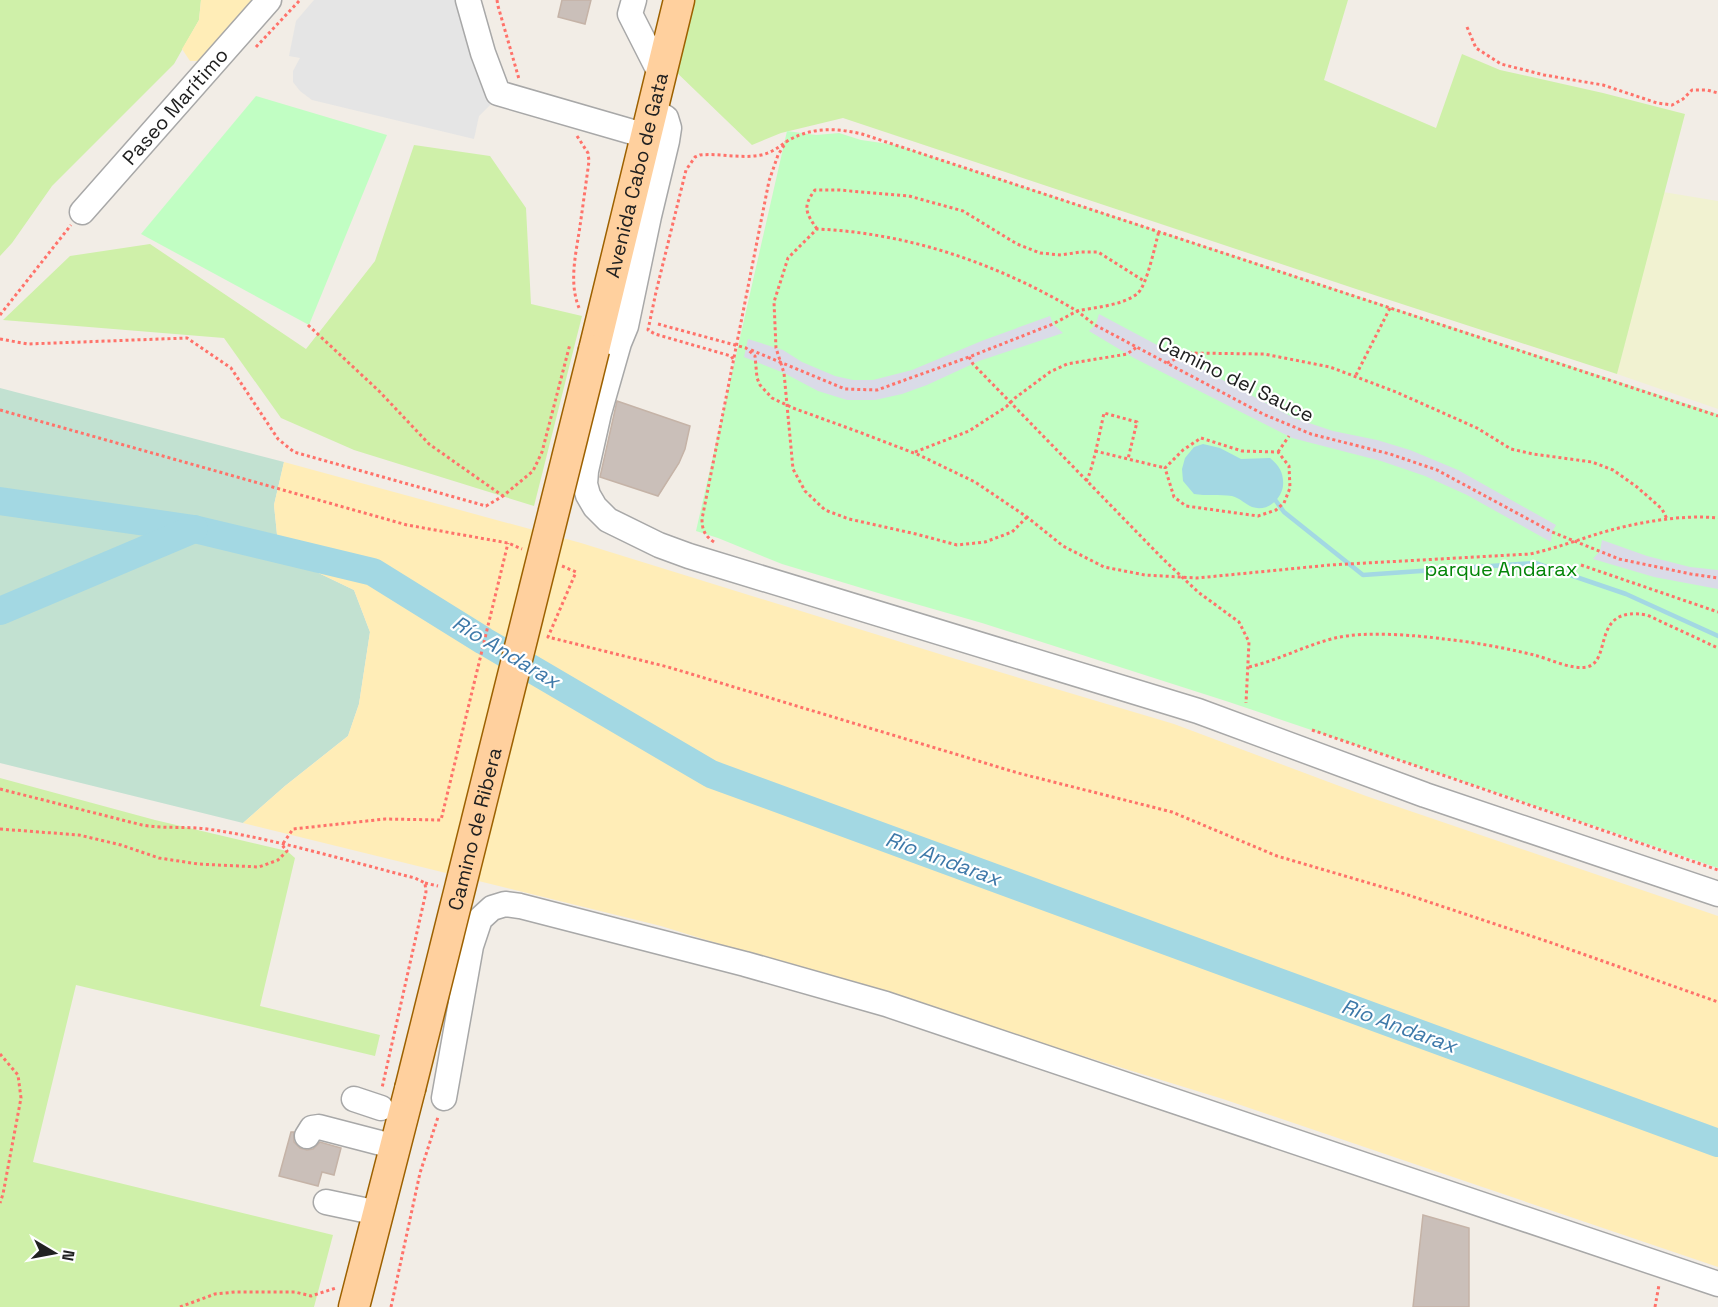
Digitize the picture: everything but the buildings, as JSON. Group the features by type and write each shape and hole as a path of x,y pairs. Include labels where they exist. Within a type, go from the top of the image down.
{"main road":[{"name":"Avenida Cabo de Gata","path":"583,345 651,118 679,0"},
{"name":"Camino de Ribera","path":"356,1299 410,1089 583,345"}],"street":[{"name":"Paseo Marítimo","path":"82,212 269,0"},
{"path":"468,0 483,53 498,93 636,133 651,118 666,118 669,128 648,216 626,326 602,403 586,471 585,484 588,495 595,507 608,520 659,545 1189,708 1425,795 1718,894"},
{"path":"634,0 630,14 661,75"},
{"path":"444,1098 471,946 480,919 492,908 505,904 520,906 745,964 886,1004 1718,1284"},
{"path":"354,1099 381,1108"},
{"path":"308,1136 312,1128 319,1127 396,1147"},
{"path":"326,1202 378,1214"}],"path":[{"path":"497,0 520,80"},
{"path":"1467,27 1476,48 1501,64 1544,75 1603,85 1657,103 1672,105 1692,90 1718,93"},
{"path":"568,130 577,136 584,146 589,161 574,269 576,301 582,316"},
{"path":"733,361 731,356 648,330 684,177 694,157 707,154 757,156 771,152 804,133 842,130 862,134 1718,416"},
{"path":"720,544 706,536 702,528 702,519 769,181 778,155 786,142"},
{"path":"1028,517 1012,532 985,542 957,545 849,519 825,510 805,491 793,469 781,362 776,348 774,302 788,258 817,229 806,213 808,200 815,190 909,196 963,211 1017,244 1040,253 1061,255 1098,252 1144,281"},
{"path":"0,315 82,212"},
{"name":"Camino del Sauce","path":"817,229 900,239 959,256 1010,276 1054,298 1095,325 1263,414 1311,434 1390,454 1437,470 1552,532 1619,559 1718,578"},
{"path":"658,324 746,348 846,389 877,390 1053,324 1077,311 1122,302 1138,293 1144,281 1159,231"},
{"path":"1356,375 1390,308"},
{"path":"308,325 379,391 429,444 502,496"},
{"path":"0,339 28,344 187,338 231,368 278,439 294,452 486,506 533,471 583,345"},
{"path":"914,453 969,431 994,416 1050,372 1067,364 1127,354 1137,347"},
{"path":"746,348 755,356 760,385 772,398 914,453 975,482 1028,517 1063,546 1104,567 1145,575 1197,578 1340,565 1530,554 1601,533 1667,519 1718,518"},
{"path":"1167,363 1187,353 1264,354 1330,367 1356,375 1477,428 1511,449 1592,462 1613,470 1662,509 1667,519"},
{"path":"969,357 1010,403 1182,577 1198,592 1239,622 1249,642 1245,705 1251,709"},
{"path":"0,410 407,525 508,543 528,551"},
{"path":"1086,481 1091,476 1104,413 1137,422 1128,459"},
{"path":"1278,452 1289,436"},
{"path":"1165,468 1183,450 1202,438 1242,451 1278,452"},
{"path":"1095,451 1165,468"},
{"path":"1165,468 1174,497 1186,506 1258,516 1276,510 1284,503 1290,488 1289,466 1278,452"},
{"path":"282,845 293,828 385,819 441,820 508,543"},
{"path":"557,564 576,572 548,636 668,667 1018,773 1172,812 1277,856 1396,891 1718,1002"},
{"path":"1581,565 1718,612"},
{"path":"1249,667 1335,638 1362,635 1445,639 1534,655 1573,666 1588,667 1597,661 1608,628 1614,621 1625,615 1638,613 1718,648"},
{"path":"1309,729 1718,870"},
{"path":"0,789 142,825 207,829 282,845 415,878 425,883 426,892 380,1099 381,1108"},
{"path":"0,829 79,835 121,845 159,858 198,864 259,867 278,861 287,851 282,845"},
{"path":"0,1054 18,1075 21,1098 0,1203"},
{"path":"391,1307 420,1173 444,1098"},
{"path":"180,1307 215,1294 295,1292 311,1296 340,1287 356,1299"}],"green space":[{"path":"0,0 201,0 199,20 174,64 52,186 12,243 0,256"},
{"path":"688,0 1348,0 1324,80 1436,128 1462,54 1500,70 1685,114 1617,374 843,118 781,133 752,145 671,67"},
{"path":"256,96 387,135 309,325 141,234"},
{"name":"parque Andarax","path":"787,131 816,135 839,133 861,140 896,145 1718,414 1718,868 1229,702 982,623 782,564 696,531"},
{"path":"414,145 490,156 526,208 531,304 582,316 534,506 354,450 281,418 224,338 3,320 70,256 150,244 306,349 375,261"},
{"path":"1663,192 1718,201 1718,409 1617,374"},
{"path":"0,388 284,462 274,505 279,554 354,590 370,632 359,704 348,736 243,823 0,763"},
{"path":"0,778 155,820 287,851 295,858 260,1006 380,1035 375,1056 76,985 33,1162 333,1235 314,1307 0,1307"}],"sand":[{"path":"201,0 259,0 205,61 190,61 182,49 199,20"},
{"path":"284,462 581,543 1174,724 1366,796 1718,916 1718,1267 1223,1099 661,926 243,823 348,736 359,704 370,632 354,590 279,554 274,505"}],"shaded area":[{"path":"314,0 477,0 494,101 479,116 474,139 312,100 300,91 293,82 293,71 300,58 289,56 296,21"},
{"path":"1099,314 1294,418 1333,431 1377,440 1410,450 1458,470 1556,525 1552,532 1551,542 1467,495 1425,476 1381,461 1292,438 1134,358 1089,331 1096,324"},
{"path":"1050,316 1053,324 1063,333 979,361 902,394 875,400 847,400 818,391 784,373 744,357 748,339 783,350 802,362 835,376 853,380 873,380 912,370"},
{"path":"1602,540 1647,556 1690,567 1718,570 1718,589 1654,577 1593,559 1600,551"}],"water":[{"path":"1203,444 1220,448 1241,459 1270,458 1279,467 1283,478 1282,491 1279,496 1272,504 1258,508 1232,496 1194,494 1183,481 1182,469 1185,458 1194,447"}],"waterway":[{"name":"Río Andarax","path":"0,501 194,529 373,572 484,641 711,774 1718,1143"},
{"path":"1276,501 1284,512 1363,575 1535,563 1626,594 1718,636"},
{"name":"Río Andarax","path":"0,611 194,529"}]}
